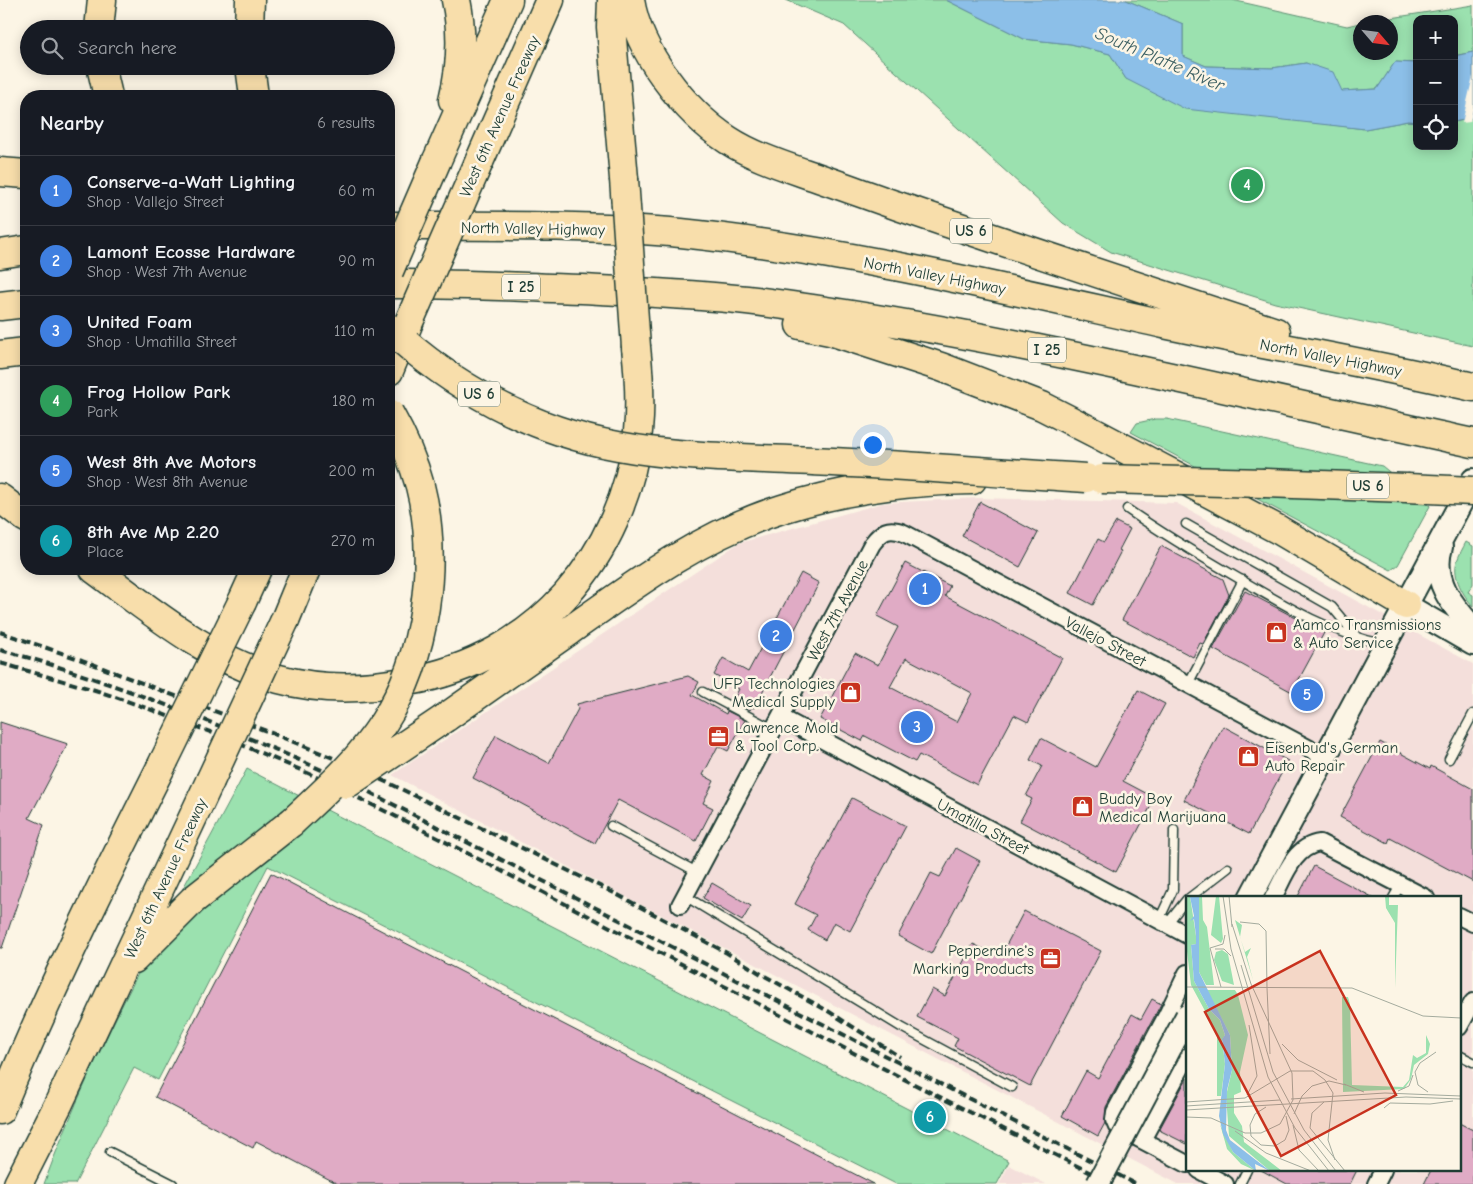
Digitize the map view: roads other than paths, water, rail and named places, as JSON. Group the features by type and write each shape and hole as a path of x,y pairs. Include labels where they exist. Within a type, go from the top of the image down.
{"highway":[{"path":"99,20 102,0"},
{"path":"249,20 250,0"},
{"path":"437,160 454,95 458,68 460,27 456,0"},
{"path":"395,257 508,0"},
{"name":"West 6th Avenue Freeway","path":"395,343 399,325 479,162 550,0"},
{"path":"102,575 141,604 200,643 238,664 279,679 317,687 364,688 420,679 465,665 507,645 541,621 572,589 597,553 624,492 632,464 639,415 638,372 611,27 612,0"},
{"name":"US 6","path":"630,0 639,31 649,52 678,94 717,132 758,156 1051,258 1384,367"},
{"path":"103,75 107,90"},
{"path":"251,75 253,90"},
{"path":"0,172 20,174"},
{"name":"North Valley Highway","path":"395,226 523,226 616,229 736,240 989,284 1186,328 1468,385"},
{"path":"0,254 20,251"},
{"name":"I 25","path":"395,284 488,285 704,296 749,301 955,333 1165,375 1473,443"},
{"path":"654,293 830,331 941,367 1024,398 1242,509 1406,605"},
{"path":"0,306 20,303"},
{"name":"US 6","path":"399,325 433,364 489,400 530,420 597,442 634,449 696,455 1086,478 1473,491"},
{"path":"0,355 20,353"},
{"path":"292,822 336,782 385,721 404,684 419,639 427,588 428,546 425,514 414,467 395,424"},
{"path":"120,972 177,915 222,876 292,822 650,574 697,546 781,510 813,500 884,486 950,481 1086,478"},
{"path":"0,498 20,513"},
{"path":"242,602 243,575"},
{"path":"3,1102 107,875 254,575"},
{"name":"West 6th Avenue Freeway","path":"18,1184 58,1105 210,781 285,620 304,575"},
{"path":"30,1184 58,1105"}],"main road":[{"path":"1251,896 1473,480"},
{"path":"1446,532 1439,554 1438,568 1440,580 1452,604 1473,628"},
{"path":"1406,605 1473,644"},
{"path":"1098,1184 1186,1018"}],"street":[{"name":"Vallejo Street","path":"886,530 896,530 904,533 1325,757"},
{"name":"West 7th Avenue","path":"682,900 872,544 886,530"},
{"name":"Umatilla Street","path":"776,723 1186,934"},
{"path":"1274,896 1296,856 1305,847 1313,844 1325,845 1397,891 1418,896"},
{"path":"1460,916 1473,923"},
{"path":"1186,975 1168,1015 1115,1112 1114,1120 1117,1127 1186,1163"},
{"path":"1460,1025 1473,1002"},
{"path":"1142,1140 1186,1059"},
{"path":"1203,1172 1226,1184"},
{"path":"1376,1184 1382,1172"}],"lane":[{"path":"1127,510 1162,534 1292,609 1334,629 1385,644"},
{"path":"1186,524 1332,607 1357,637"},
{"path":"1188,684 1243,580"},
{"path":"703,692 776,723"},
{"path":"1449,759 1473,714"},
{"path":"611,826 697,872"},
{"path":"1163,922 1172,890 1174,830"},
{"path":"1192,896 1228,868"},
{"path":"682,900 901,1027 1012,1087"},
{"path":"1163,922 1186,901"},
{"path":"1460,1056 1473,1062"},
{"path":"110,1152 173,1184"},
{"path":"1240,1184 1247,1172"}],"water":[{"name":"South Platte River","path":"946,0 1126,0 1183,24 1183,56 1206,66 1272,68 1306,63 1333,72 1342,91 1377,89 1395,62 1413,63 1413,122 1365,129 1185,109 1126,79 1110,54 1071,44 1024,39"},
{"path":"1473,52 1473,118 1458,121 1458,60 1458,55"}],"railway":[{"path":"0,632 82,660 269,732 395,786 616,894 727,953 828,1011 900,1057"},
{"path":"0,650 67,670 172,707 271,747 367,791 1136,1184"},
{"path":"0,663 95,690 141,706 221,736 310,774 405,821 900,1077 1113,1184"}],"place":[{"name":"Frog Hollow Park","path":"1247,185"},
{"name":"Conserve-a-Watt Lighting","path":"925,589"},
{"name":"Aamco Transmissions & Auto Service","path":"1277,633"},
{"name":"Lamont Ecosse Hardware","path":"776,636"},
{"name":"UFP Technologies Medical Supply","path":"851,692"},
{"name":"West 8th Ave Motors","path":"1307,695"},
{"name":"United Foam","path":"917,727"},
{"name":"Lawrence Mold & Tool Corp.","path":"719,736"},
{"name":"Eisenbud's German Auto Repair","path":"1249,756"},
{"name":"Buddy Boy Medical Marijuana","path":"1083,807"},
{"name":"Pepperdine's Marking Products","path":"1050,959"},
{"name":"8th Ave Mp 2.20","path":"930,1117"}]}
